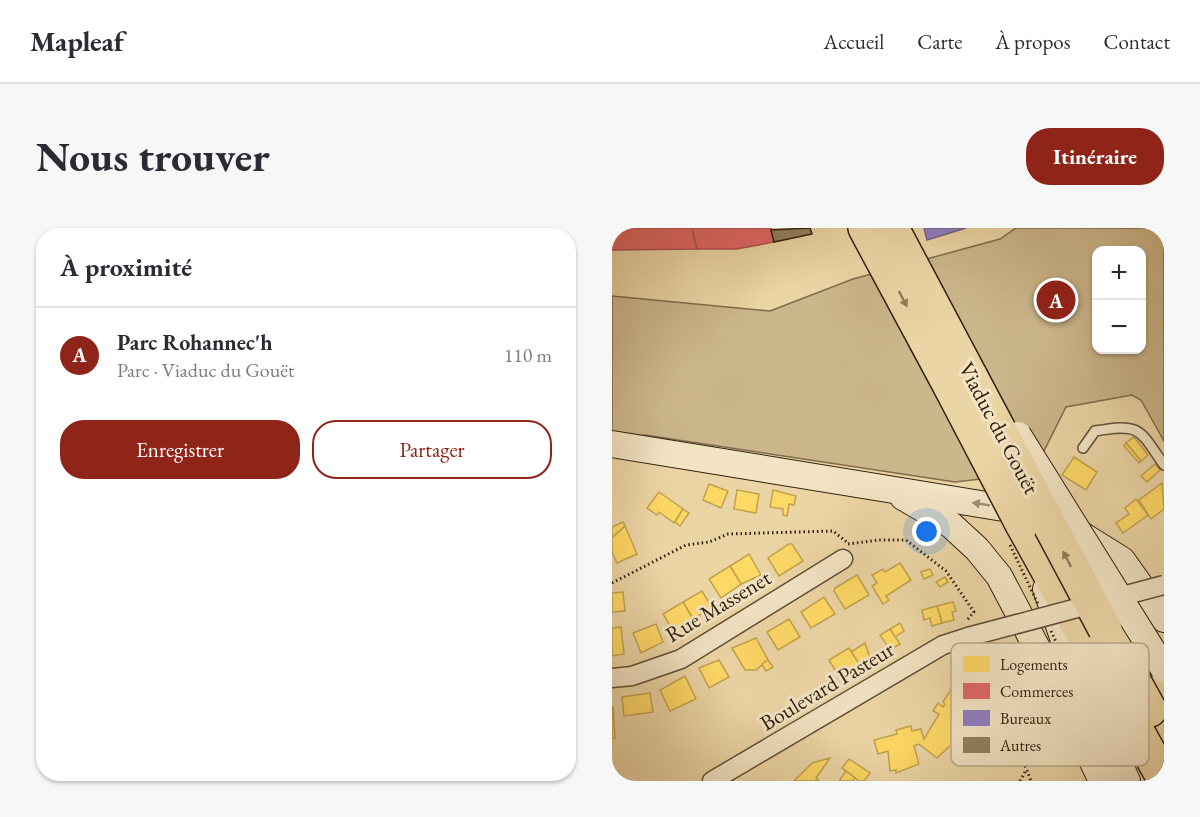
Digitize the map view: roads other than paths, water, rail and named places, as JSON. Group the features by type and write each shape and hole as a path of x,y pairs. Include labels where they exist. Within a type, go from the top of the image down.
{"highway":[{"name":"Viaduc du Gouët","path":"866,228 1083,635"},
{"name":"Viaduc du Gouët","path":"892,228 924,288 1083,635"},
{"path":"1083,635 1089,643"},
{"path":"1083,635 1088,643"},
{"path":"1149,716 1164,735"},
{"path":"1149,752 1164,779"}],"main road":[{"path":"924,288 983,371 1020,437 1148,643"},
{"path":"612,444 1036,513 1080,533 1122,560 1164,619"},
{"path":"887,488 951,525 977,549 999,576 1034,643"},
{"path":"1083,635 1085,643"},
{"path":"1149,645 1164,669"},
{"path":"1095,766 1102,781"},
{"path":"1122,766 1127,781"}],"street":[{"name":"Rue Massenet","path":"612,678 632,676 681,659 845,551"},
{"name":"Boulevard Pasteur","path":"712,781 943,645 1164,585"}],"lane":[{"path":"1083,448 1095,431 1126,426 1141,432 1164,465"}],"place":[{"name":"Parc Rohannec'h","path":"1056,300"}]}
